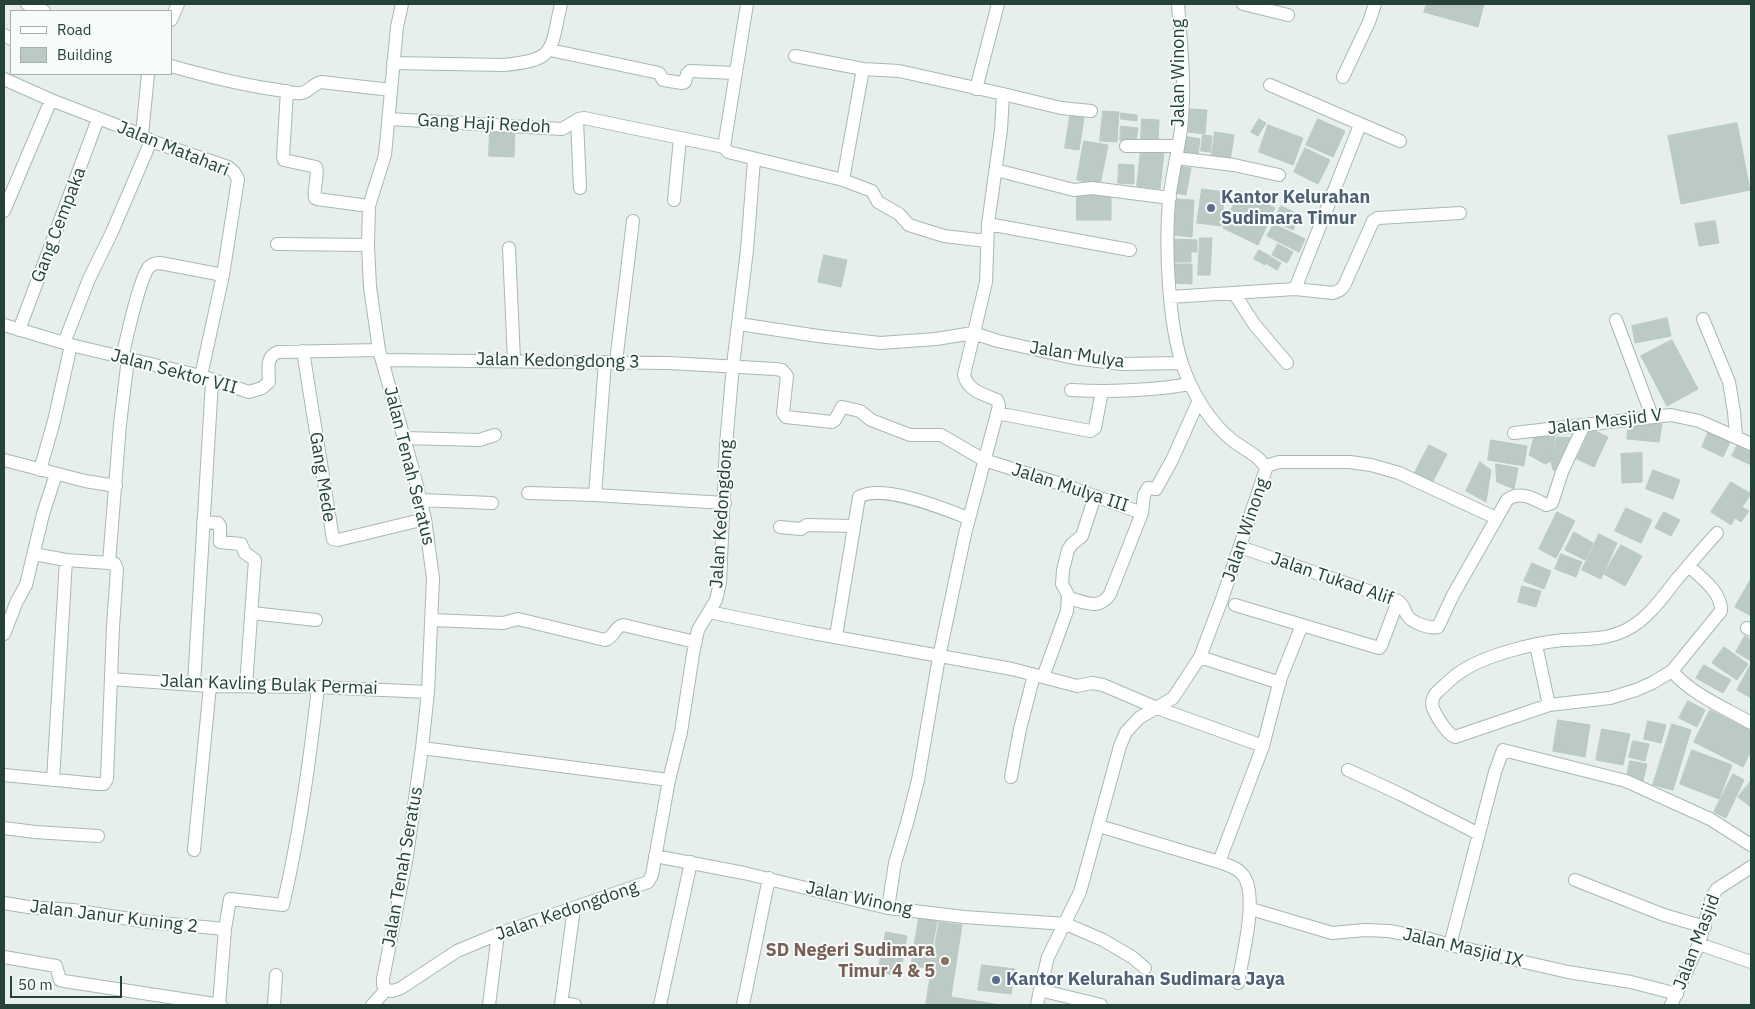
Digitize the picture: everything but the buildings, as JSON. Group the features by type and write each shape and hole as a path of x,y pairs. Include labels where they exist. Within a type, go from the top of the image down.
{"street":[{"path":"172,18 178,4"},
{"name":"Jalan Tenah Seratus","path":"386,990 382,979 407,856 422,748 428,692 433,578 425,519 405,438 381,355 370,287 369,206 385,155 397,27 402,4"},
{"path":"393,63 503,65 521,63 543,57 550,50 561,4"},
{"path":"747,4 724,147 728,152 754,160 843,180 872,191 878,202 900,214 909,225 957,239 987,241"},
{"path":"976,89 998,4"},
{"name":"Jalan Winong","path":"1066,924 1080,892 1120,746 1126,732 1139,718 1173,698 1200,657 1266,472 1266,466 1262,461 1231,440 1213,421 1190,384 1182,363 1170,297 1168,245 1170,198 1181,128 1182,74 1178,4"},
{"path":"1243,4 1288,15"},
{"path":"1343,77 1369,22 1375,4"},
{"path":"550,50 659,73 663,80 682,83 685,82 690,71 735,73"},
{"path":"795,56 863,69 899,71 1061,108 1090,111"},
{"path":"172,66 227,81 287,92 303,93 316,83 321,82 391,90"},
{"path":"843,180 863,69"},
{"path":"40,470 54,421 68,344 89,279 112,232 146,138 148,75"},
{"name":"Jalan Matahari","path":"6,78 51,100 98,119 228,167 238,180 207,379 203,522 194,684"},
{"path":"1270,84 1400,142"},
{"path":"287,92 282,157 284,160 316,167 318,174 315,198 369,206"},
{"path":"888,908 895,863 918,780 939,657 968,518 999,403 998,400 978,392 965,381 964,375 986,282 988,224 1001,130 1003,94"},
{"path":"4,211 51,100"},
{"name":"Gang Haji Redoh","path":"388,119 560,129 584,118 724,147"},
{"name":"Gang Cempaka","path":"8,329 98,119"},
{"path":"577,120 580,188"},
{"path":"1295,289 1360,125"},
{"path":"674,200 680,139"},
{"path":"1126,146 1177,152 1279,174"},
{"name":"Jalan Kedongdong","path":"372,1005 386,990 393,991 401,988 457,951 498,934 648,882 652,875 669,780 681,732 695,642 698,630 718,594 720,583 725,503 726,445 733,365 747,250 754,160"},
{"path":"996,170 1074,190 1092,188 1170,198"},
{"path":"1170,297 1295,289 1333,293 1344,286 1373,222 1378,218 1460,213"},
{"path":"595,495 611,362 632,221"},
{"path":"988,224 1130,250"},
{"path":"277,244 368,245"},
{"path":"509,248 514,360"},
{"path":"109,563 125,358 142,280 149,268 154,264 160,263 223,276"},
{"path":"1234,293 1254,324 1286,363"},
{"path":"1703,319 1729,382 1736,436"},
{"path":"1616,320 1652,416"},
{"path":"739,324 880,343 936,339 973,333"},
{"name":"Jalan Sektor VII","path":"8,329 207,379 249,392 256,391 269,382 269,359 271,354 278,352 303,351 381,355"},
{"name":"Jalan Mulya","path":"973,333 998,341 1074,358 1122,364 1182,363"},
{"name":"Gang Mede","path":"303,351 332,539 338,540 425,519"},
{"name":"Jalan Kedongdong 3","path":"381,355 733,365 775,369 786,373 787,379 782,413 786,417 832,422 842,407 857,410 863,412 871,420 910,435 941,435 984,460"},
{"path":"1071,390 1145,390 1190,384"},
{"path":"997,413 1090,431 1095,428 1102,391"},
{"name":"Jalan Mulya III","path":"984,460 1142,513 1144,495 1148,488 1156,490 1172,460 1199,400"},
{"name":"Jalan Masjid V","path":"1514,433 1671,415 1684,417 1736,436 1751,444"},
{"path":"1266,466 1279,462 1350,462 1371,465 1399,473 1496,518 1507,500 1513,495 1527,497 1550,505 1562,472 1584,425"},
{"path":"405,438 479,440 495,434"},
{"path":"5,464 116,486"},
{"path":"4,634 26,585 43,514 56,474"},
{"path":"528,493 725,503"},
{"path":"836,636 859,497 862,495 889,494 927,502 968,518"},
{"path":"1011,777 1020,729 1038,676 1064,622 1069,598 1062,584 1068,550 1082,536 1095,496"},
{"path":"420,500 492,503"},
{"path":"1069,598 1095,604 1106,601 1142,513"},
{"name":"Jalan Tukad Alif","path":"1240,547 1398,601 1403,604 1408,616 1412,620 1434,628 1440,625 1453,595 1496,518"},
{"path":"203,522 218,523 220,526 220,542 241,544 245,553 255,560 246,686"},
{"path":"780,527 802,529 807,525 854,526"},
{"path":"1688,566 1715,593 1721,604 1721,611 1672,671 1652,683 1618,696 1549,706 1455,737 1451,736 1447,731 1432,708 1432,698 1436,693 1461,671 1483,660 1536,645 1563,640 1597,639 1627,630 1650,612 1688,566 1717,533"},
{"path":"4,775 97,784 104,784 108,778 113,627 118,575 115,564 66,560 34,554"},
{"path":"53,780 66,560"},
{"path":"1235,604 1379,648 1398,601"},
{"path":"709,612 939,657 1012,669 1077,686 1092,683 1104,685 1157,708 1263,746"},
{"path":"252,613 316,620"},
{"path":"432,620 504,623 518,620 605,640 610,638 617,627 623,625 695,642"},
{"path":"1219,862 1263,746 1280,683 1302,625"},
{"path":"1536,645 1549,706"},
{"path":"1200,657 1280,683"},
{"path":"1672,671 1678,679 1751,723"},
{"name":"Jalan Kavling Bulak Permai","path":"111,679 210,686 318,687 428,692"},
{"path":"194,850 210,686"},
{"path":"4,957 54,966 58,968 60,980 220,1005 225,929 230,899 283,905 296,854 318,687"},
{"path":"422,748 669,780"},
{"path":"1450,945 1478,834 1503,750 1626,781 1710,819 1751,845"},
{"path":"1348,770 1478,834"},
{"path":"1099,826 1219,862 1238,870 1244,876 1249,891 1251,909 1238,983"},
{"path":"4,828 98,836"},
{"name":"Jalan Winong","path":"655,856 769,878 888,908 964,917 1066,924 1104,940 1146,968"},
{"path":"660,1005 691,862"},
{"name":"Jalan Masjid","path":"1674,999 1699,944 1712,897 1717,889 1751,867"},
{"path":"743,1005 769,878"},
{"path":"1575,880 1664,915 1705,927"},
{"name":"Jalan Janur Kuning 2","path":"4,903 28,907 73,910 149,922 225,929"},
{"path":"574,908 561,1004 576,1005"},
{"name":"Jalan Masjid IX","path":"1251,909 1332,933 1365,930 1388,931 1426,938 1568,972 1630,982 1674,999"},
{"path":"1037,1005 1048,957 1066,924"},
{"path":"488,1005 498,934"},
{"path":"1699,944 1751,962"},
{"path":"274,1005 276,975"},
{"path":"1040,990 1101,1005"}],"place":[{"name":"Kantor Kelurahan Sudimara Timur","path":"1211,208"},
{"name":"SD Negeri Sudimara Timur 4 & 5","path":"945,961"},
{"name":"Kantor Kelurahan Sudimara Jaya","path":"996,980"}]}
